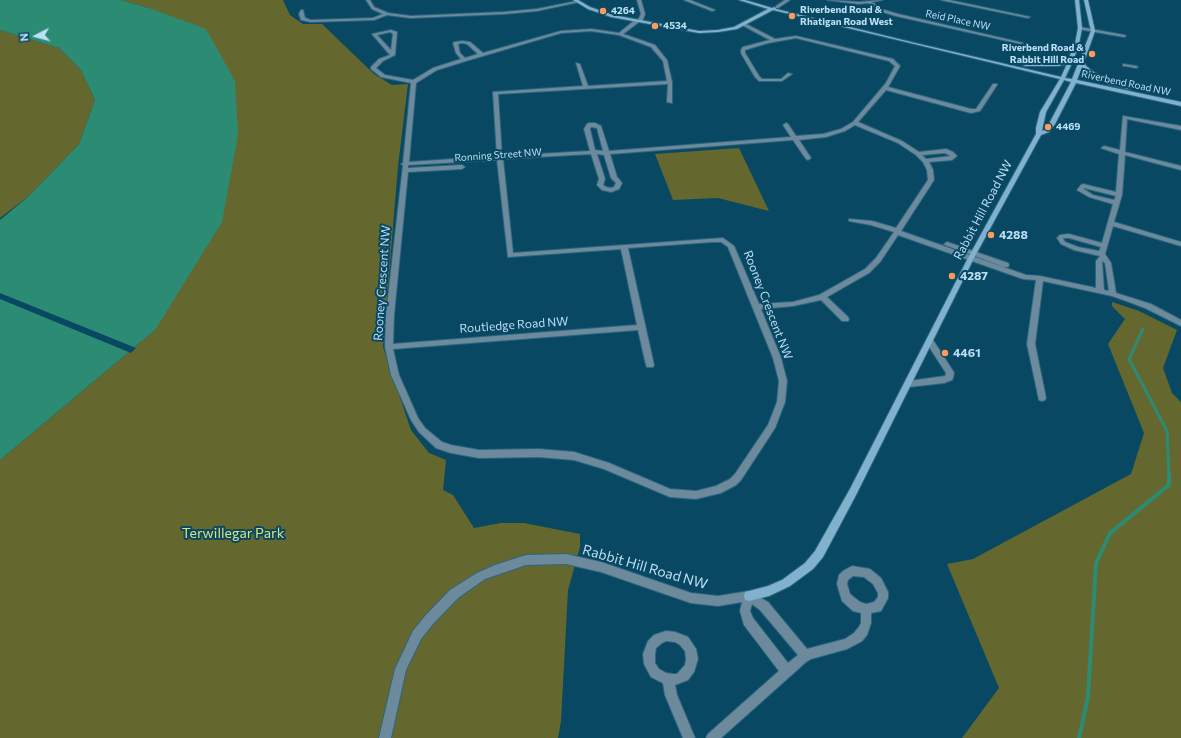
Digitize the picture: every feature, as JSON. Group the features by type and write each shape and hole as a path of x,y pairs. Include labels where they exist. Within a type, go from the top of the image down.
{"main road":[{"name":"Riverbend Road NW","path":"741,0 1064,76"},
{"name":"Riverbend Road NW","path":"754,0 774,8 1025,65 1075,79 1181,104"},
{"name":"Rabbit Hill Road NW","path":"749,596 769,591 786,583 809,566 819,554 854,492 972,256 1039,134 1043,112 1064,76 1077,44 1080,28 1077,0"},
{"path":"1086,0 1093,31"},
{"path":"576,1 597,11 699,32 725,30 742,25 774,8"},
{"name":"Rabbit Hill Road NW","path":"1039,134 1046,131 1052,124 1075,79 1093,31"},
{"path":"1025,65 1058,65 1071,61"},
{"path":"1082,63 1084,67 1093,74 1111,83 1138,91"},
{"name":"Riverbend Road NW","path":"1075,79 1181,99"}],"street":[{"path":"368,0 373,8 387,14 411,17 537,10 576,1"},
{"path":"627,36 643,16 643,11 639,0"},
{"path":"686,0 713,10"},
{"path":"774,8 788,0"},
{"path":"829,0 859,3 881,0"},
{"path":"943,0 1028,17"},
{"name":"Reid Place NW","path":"869,2 880,10 897,16 1021,43"},
{"path":"302,10 301,14 303,19 311,21 370,19 387,14"},
{"path":"620,34 640,21"},
{"path":"742,25 771,42"},
{"path":"1080,28 1124,36"},
{"path":"393,55 381,60 373,68 383,76 414,82 435,69 561,32 591,30 620,34 653,46 665,61 670,82 670,102"},
{"path":"391,31 396,33 393,55 374,34 391,31"},
{"name":"Ronning Street NW","path":"404,167 795,140 830,135 855,123 884,88 898,67 898,64 799,37 791,37 743,50 743,53 757,77 766,81 778,80 790,74"},
{"path":"464,60 458,53 456,43 468,43 482,55"},
{"path":"578,64 586,87"},
{"path":"1125,64 1136,67"},
{"name":"Rooney Crescent NW","path":"414,82 393,282 389,347 398,384 415,420 429,438 439,445 451,449 479,454 539,453 574,456 606,466 656,488 670,492 696,494 718,490 733,482 738,477 772,426 781,402 783,391 780,369 732,246 727,241 712,240 510,255 500,161"},
{"path":"500,161 495,92 670,82"},
{"path":"884,88 964,110 974,111 978,110 995,85"},
{"path":"1100,291 1099,261 1119,195 1125,117 1181,128"},
{"path":"757,307 793,304 822,297 872,266 929,184 931,180 930,170 925,161 918,154 900,142 855,123"},
{"path":"595,124 599,127 614,178 619,183 617,188 611,190 604,189 600,185 602,179 594,154 587,129 589,125 595,124"},
{"path":"786,125 808,158"},
{"path":"1104,148 1122,154 1181,168"},
{"path":"918,154 946,151 954,156 952,158 925,161"},
{"path":"1117,203 1091,196 1080,190 1083,186 1119,195"},
{"path":"851,220 872,223 898,230 972,256 1025,277 1040,278 1113,294 1148,306 1181,323"},
{"path":"1110,223 1181,244"},
{"path":"1103,246 1069,236 1062,236 1060,238 1063,242 1072,247 1102,255 1108,263 1113,294"},
{"path":"624,247 650,365"},
{"path":"1040,278 1031,344 1042,398"},
{"path":"822,297 845,319"},
{"name":"Routledge Road NW","path":"389,347 641,327"},
{"path":"909,384 944,380 949,378 950,373 930,342"},
{"name":"Rabbit Hill Road NW","path":"385,738 401,669 418,635 429,620 454,594 481,576 494,570 526,560 566,559 601,567 691,598 718,601 749,596"},
{"path":"787,671 748,622 745,611 749,596 764,606 806,656"},
{"path":"712,738 806,656 852,642 863,631 866,623 866,609"},
{"path":"668,680 671,696 689,738"}],"green space":[{"name":"Terwillegar Park","path":"121,0 283,0 290,15 303,24 322,24 374,74 392,85 408,84 398,166 383,347 411,430 429,453 446,460 443,490 453,495 474,528 501,523 524,523 580,534 580,547 568,590 561,721 558,738 0,738 0,460 155,330 149,8"},
{"path":"0,30 59,48 81,70 95,100 79,144 29,196 0,218"},
{"path":"739,148 769,211 718,198 673,200 655,154"},
{"path":"1112,302 1139,311 1177,330 1163,368 1172,393 1181,402 1181,738 962,738 999,688 947,564 973,559 1131,474 1144,433 1108,344 1125,319 1112,306"}],"shaded area":[{"path":"0,0 121,0 149,8 206,29 235,81 238,135 222,222 155,330 0,460 0,220 29,196 79,144 95,100 81,70 59,48 0,30"}],"pier":[{"path":"0,293 136,348 131,353 0,299"}],"waterway":[{"path":"1143,329 1129,359 1167,431 1169,474"},
{"path":"1079,738 1088,697 1096,563 1110,533 1169,485 1169,474"}],"place":[{"name":"4264","path":"603,11"},
{"name":"Riverbend Road & Rhatigan Road West","path":"792,16"},
{"name":"4534","path":"655,26"},
{"name":"Riverbend Road & Rabbit Hill Road","path":"1092,54"},
{"name":"4469","path":"1048,127"},
{"name":"4288","path":"991,235"},
{"name":"4287","path":"952,276"},
{"name":"4461","path":"945,353"}]}
